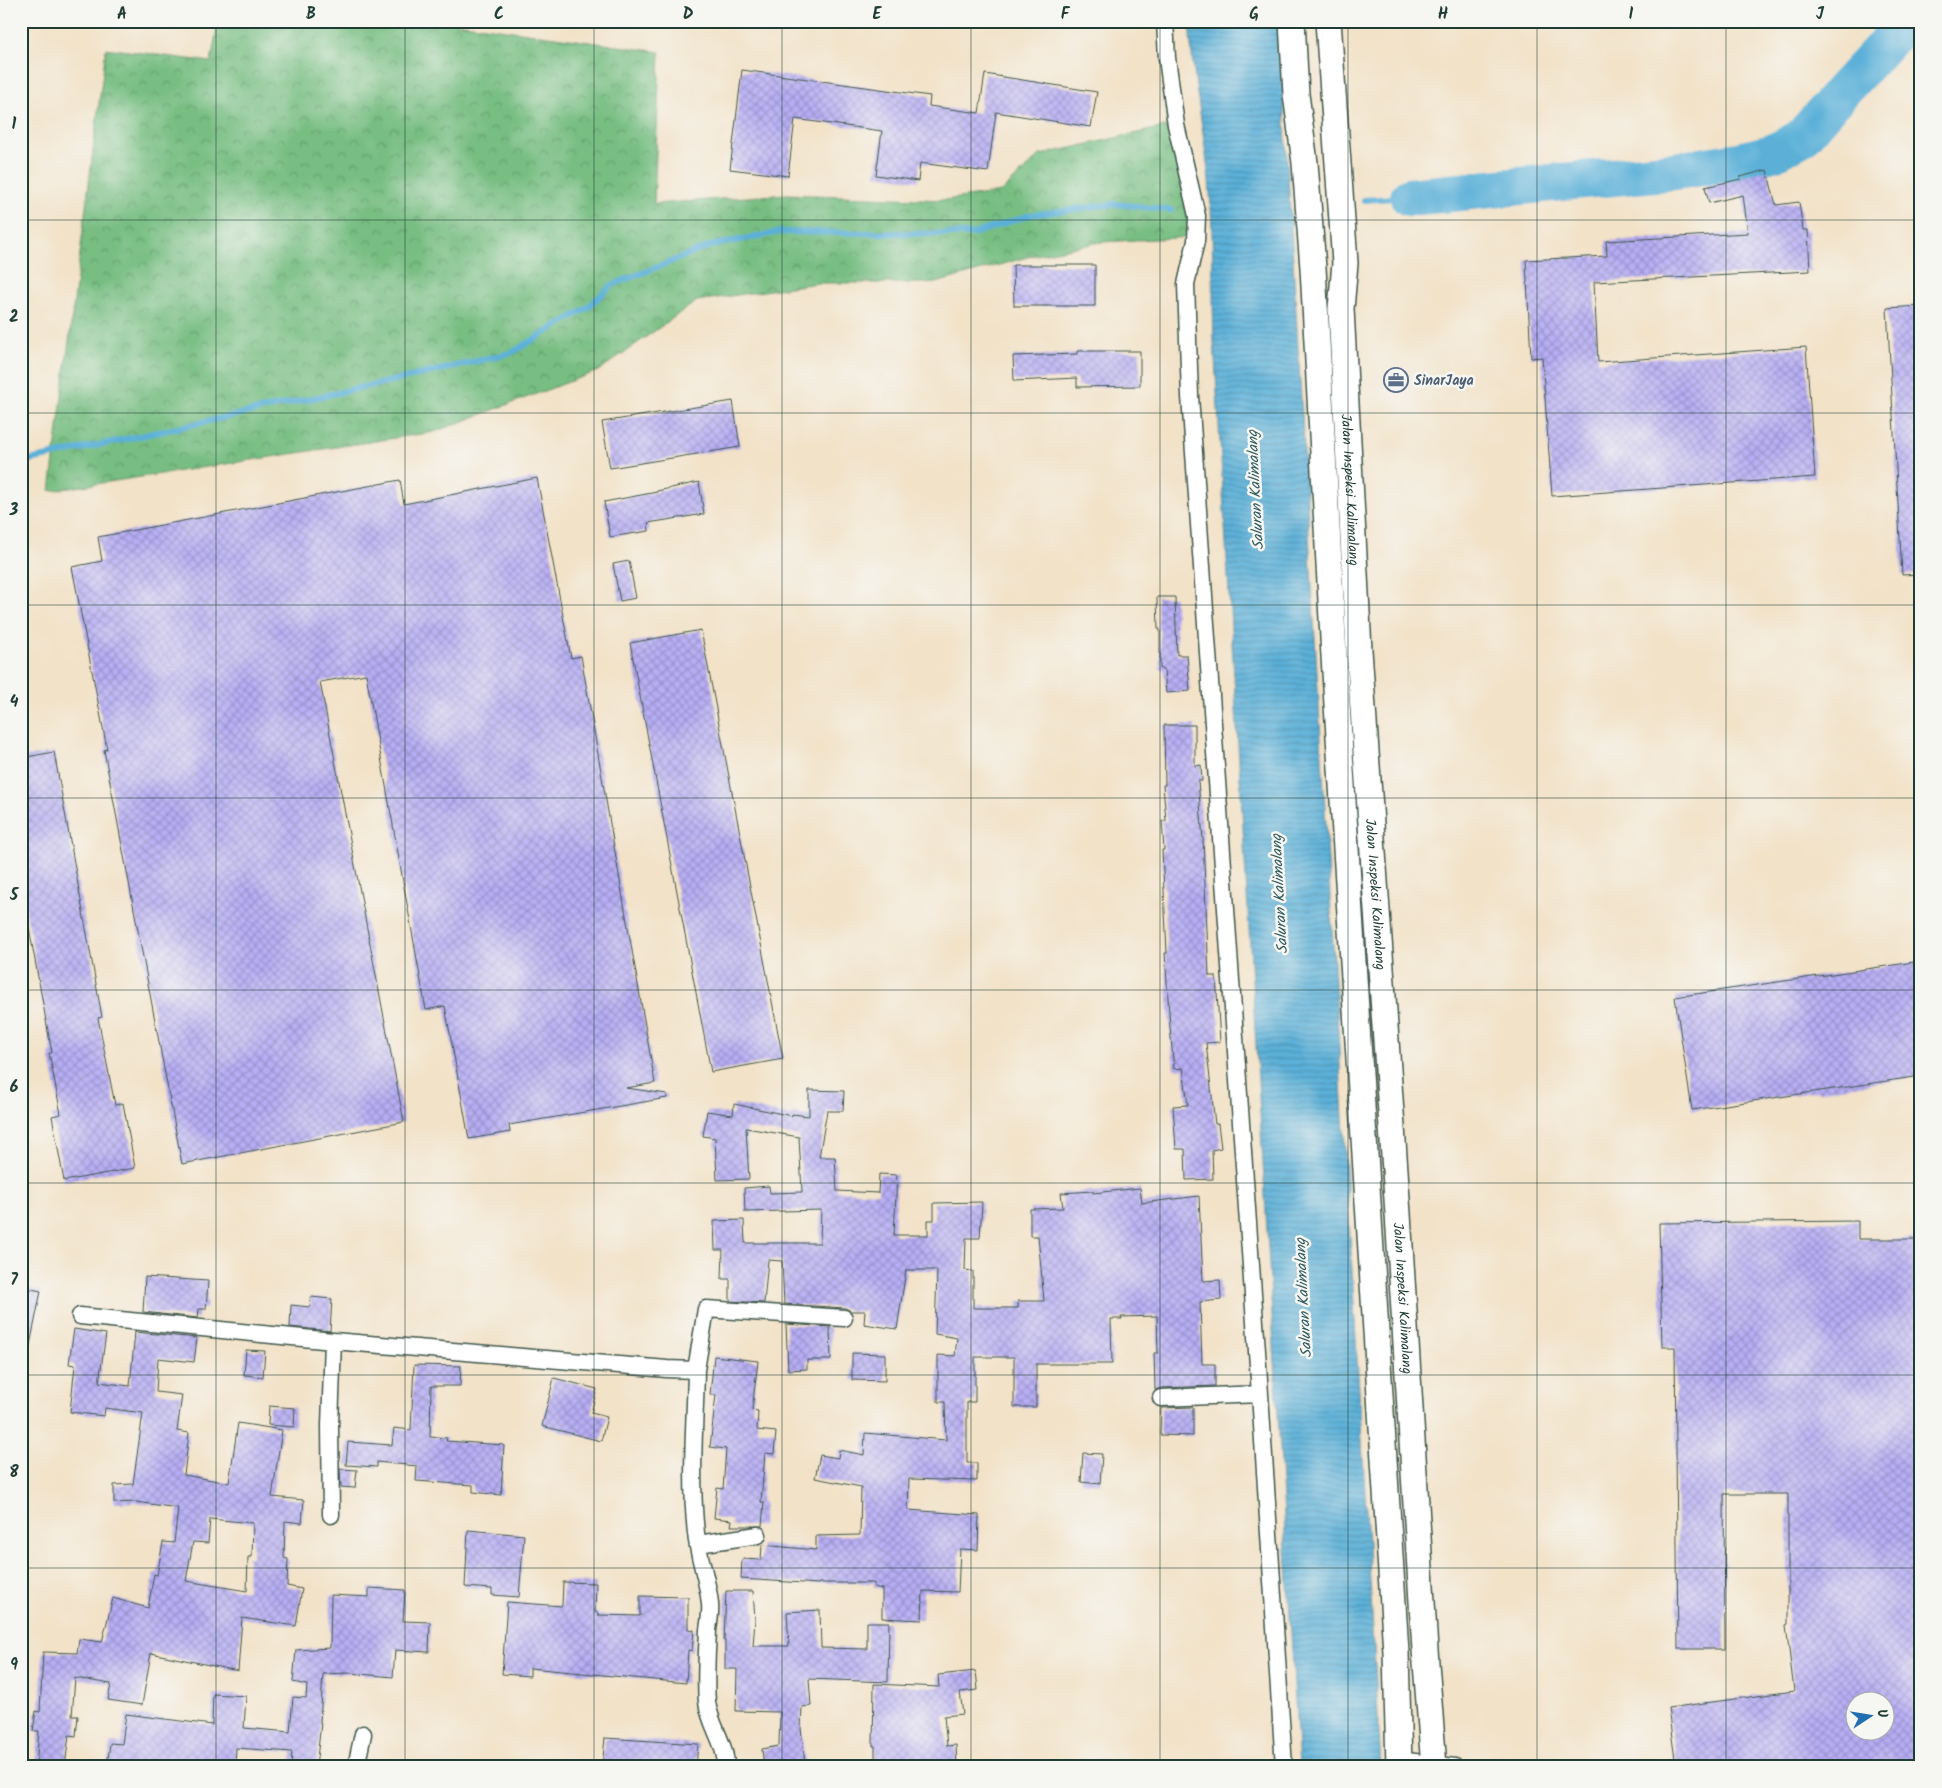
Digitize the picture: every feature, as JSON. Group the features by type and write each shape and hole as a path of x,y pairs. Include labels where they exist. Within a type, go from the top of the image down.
{"main road":[{"name":"Jalan Inspeksi Kalimalang","path":"1292,21 1296,94 1305,163 1311,245 1334,656 1396,1652 1399,1764"},
{"name":"Jalan Inspeksi Kalimalang","path":"1328,21 1339,163 1341,229 1345,263 1341,310 1359,650 1398,1214 1425,1650 1441,1766"},
{"path":"1334,656 1359,650"},
{"path":"1368,1211 1398,1214"}],"street":[{"path":"1165,21 1167,58 1176,125 1197,216 1196,241 1186,284 1190,396 1260,1394 1284,1767"},
{"path":"726,1767 726,1755 722,1742 715,1732 707,1704 706,1676 710,1605 698,1544 693,1498 696,1370 706,1309 844,1318"},
{"path":"80,1316 333,1341 696,1370"},
{"path":"331,1515 330,1425 333,1341"},
{"path":"1161,1398 1260,1394"},
{"path":"698,1544 758,1535"},
{"path":"356,1767 363,1734"},
{"path":"1399,1764 1441,1766"}],"green space":[{"path":"218,21 443,21 660,52 654,204 787,194 945,200 1001,192 1040,155 1173,125 1193,237 1101,242 1031,256 936,283 817,283 697,301 598,371 434,432 50,491 106,48 211,62"}],"water":[{"name":"Saluran Kalimalang","path":"1189,21 1279,21 1381,1767 1299,1767 1214,342 1211,201"}],"building":[{"path":"742,70 930,96 929,106 979,113 985,74 1097,92 1091,127 996,112 988,172 920,163 918,181 876,175 882,131 795,119 788,176 730,169"},
{"path":"1767,170 1776,205 1799,202 1803,230 1808,230 1810,271 1594,282 1598,362 1806,347 1815,477 1552,496 1542,357 1531,358 1526,260 1607,256 1606,241 1748,233 1743,195 1709,203 1705,187 1741,179 1740,177"},
{"path":"1013,265 1095,265 1095,306 1014,306"},
{"path":"1921,306 1921,574 1902,575 1887,308"},
{"path":"1077,351 1140,351 1140,386 1077,387 1077,378 1014,381 1013,356 1077,354"},
{"path":"733,401 740,447 610,468 602,422"},
{"path":"537,478 571,658 581,656 655,1083 626,1088 667,1094 667,1098 509,1125 510,1132 469,1139 445,1006 426,1010 366,674 320,682 404,1122 182,1164 104,750 107,749 72,567 102,561 98,537 400,480 404,504"},
{"path":"699,482 704,514 648,523 649,531 610,537 604,502"},
{"path":"629,561 636,598 620,601 613,564"},
{"path":"1157,597 1175,597 1177,655 1187,655 1190,691 1166,693 1164,669 1160,669 1160,629 1158,629"},
{"path":"701,630 783,1059 711,1072 630,643"},
{"path":"1164,725 1195,725 1195,766 1201,765 1202,781 1198,781 1203,839 1209,976 1216,976 1220,1042 1206,1043 1215,1124 1218,1124 1221,1148 1212,1150 1213,1179 1186,1180 1185,1149 1176,1149 1173,1106 1188,1105 1183,1068 1174,1069 1165,953 1167,953 1162,850 1164,850 1162,821 1166,821 1163,785 1165,785"},
{"path":"54,752 102,1017 98,1018 115,1105 123,1103 135,1168 64,1181 52,1116 61,1114 49,1053 52,1053 21,884 21,758"},
{"path":"1921,961 1921,1076 1692,1110 1675,997"},
{"path":"809,1090 844,1091 843,1111 827,1111 819,1157 835,1157 837,1191 878,1193 879,1174 897,1175 894,1235 928,1235 928,1220 934,1220 934,1203 982,1202 980,1238 966,1238 965,1270 973,1271 973,1308 1018,1308 1018,1301 1044,1301 1038,1236 1030,1236 1030,1209 1063,1208 1061,1193 1093,1191 1093,1193 1140,1188 1142,1203 1199,1196 1203,1281 1220,1280 1221,1300 1200,1302 1202,1364 1215,1364 1215,1386 1161,1388 1155,1390 1154,1353 1158,1353 1157,1316 1111,1319 1112,1364 1036,1364 1036,1407 1014,1407 1014,1357 975,1357 975,1402 967,1402 967,1463 977,1463 977,1481 909,1479 908,1510 979,1515 978,1550 960,1549 958,1592 923,1591 922,1620 882,1618 882,1589 874,1587 874,1583 819,1584 741,1579 742,1559 761,1560 762,1545 816,1550 816,1536 860,1535 861,1487 815,1478 820,1455 838,1458 839,1450 864,1455 865,1433 946,1440 945,1402 938,1402 938,1355 955,1356 957,1338 935,1334 937,1270 906,1270 897,1329 864,1324 865,1311 784,1304 782,1261 768,1260 764,1303 730,1301 730,1279 722,1279 723,1250 715,1250 714,1221 744,1220 745,1243 820,1243 821,1210 745,1212 744,1188 769,1186 770,1193 802,1192 799,1137 746,1128 749,1179 717,1180 715,1138 703,1136 707,1111 733,1115 734,1104 792,1116 792,1114 809,1116"},
{"path":"1858,1221 1858,1239 1921,1239 1921,1767 1676,1767 1668,1708 1794,1691 1786,1625 1788,1624 1788,1494 1724,1494 1725,1649 1678,1649 1675,1347 1662,1347 1659,1223"},
{"path":"145,1277 208,1281 206,1309 199,1309 198,1318 143,1312"},
{"path":"21,1287 41,1291 29,1350 21,1349"},
{"path":"311,1297 332,1299 330,1331 290,1327 291,1305 310,1307"},
{"path":"786,1324 830,1327 831,1360 807,1360 807,1369 788,1370"},
{"path":"74,1329 106,1334 99,1382 130,1386 135,1332 197,1338 194,1362 158,1358 156,1392 182,1395 177,1431 189,1433 184,1475 229,1483 238,1423 282,1430 272,1497 304,1500 302,1523 285,1521 284,1558 288,1559 287,1586 302,1589 296,1626 242,1618 238,1671 151,1653 142,1705 108,1700 111,1684 75,1678 72,1716 78,1716 76,1736 69,1735 65,1767 36,1767 39,1731 33,1731 36,1711 40,1712 43,1652 77,1653 79,1639 102,1642 113,1598 148,1608 154,1574 157,1575 163,1542 174,1543 178,1508 136,1502 114,1503 114,1485 133,1484 143,1413 105,1408 104,1416 70,1412 75,1365 69,1364","holes":["210,1519 253,1523 252,1557 248,1557 247,1591 186,1581 193,1542 208,1543"]},
{"path":"246,1350 265,1351 263,1377 244,1375"},
{"path":"852,1353 885,1354 885,1381 852,1380"},
{"path":"714,1356 758,1361 752,1410 758,1411 757,1430 776,1432 774,1454 765,1453 761,1502 764,1502 762,1526 731,1526 732,1520 714,1518 717,1488 723,1489 726,1449 710,1447 716,1395 710,1395"},
{"path":"414,1365 461,1366 460,1386 431,1386 430,1437 447,1438 446,1441 504,1445 501,1495 473,1492 473,1485 416,1481 417,1466 377,1462 377,1467 346,1465 348,1442 392,1445 394,1428 411,1430"},
{"path":"554,1378 597,1389 591,1413 607,1417 601,1441 542,1426"},
{"path":"269,1406 295,1408 294,1427 268,1425"},
{"path":"1193,1407 1193,1436 1160,1435 1161,1408"},
{"path":"1083,1453 1102,1454 1100,1484 1081,1482"},
{"path":"340,1469 357,1470 355,1488 341,1487"},
{"path":"468,1530 524,1535 519,1597 492,1595 492,1589 465,1587"},
{"path":"563,1582 596,1583 595,1612 598,1615 640,1616 640,1596 688,1597 688,1629 694,1630 692,1651 688,1650 686,1683 530,1668 530,1676 502,1674 507,1602 562,1606"},
{"path":"369,1588 405,1590 403,1621 430,1622 429,1652 395,1650 393,1677 349,1673 323,1674 321,1723 316,1767 291,1767 292,1752 236,1748 235,1767 107,1767 110,1743 122,1744 126,1714 212,1725 213,1694 246,1696 244,1728 290,1732 293,1697 306,1698 307,1685 293,1682 296,1650 330,1648 331,1595 369,1597"},
{"path":"726,1591 753,1591 755,1620 753,1646 789,1646 787,1612 820,1610 821,1648 867,1649 867,1622 889,1622 888,1682 809,1679 811,1706 802,1707 801,1728 805,1764 764,1767 762,1749 779,1746 780,1712 736,1711 737,1669 725,1669"},
{"path":"976,1671 978,1690 960,1692 963,1714 944,1716 947,1746 956,1745 957,1767 875,1767 875,1746 873,1746 874,1684 939,1687 938,1675"},
{"path":"605,1738 698,1744 696,1767 602,1767"}],"waterway":[{"path":"1409,197 1675,171 1739,161 1773,153 1801,138 1907,21"},
{"path":"1364,200 1409,197"},
{"path":"21,462 511,353 587,308 612,285 710,246 780,232 973,234 1030,215 1115,204 1171,210"}],"place":[{"name":"SinarJaya","path":"1396,380"}]}
